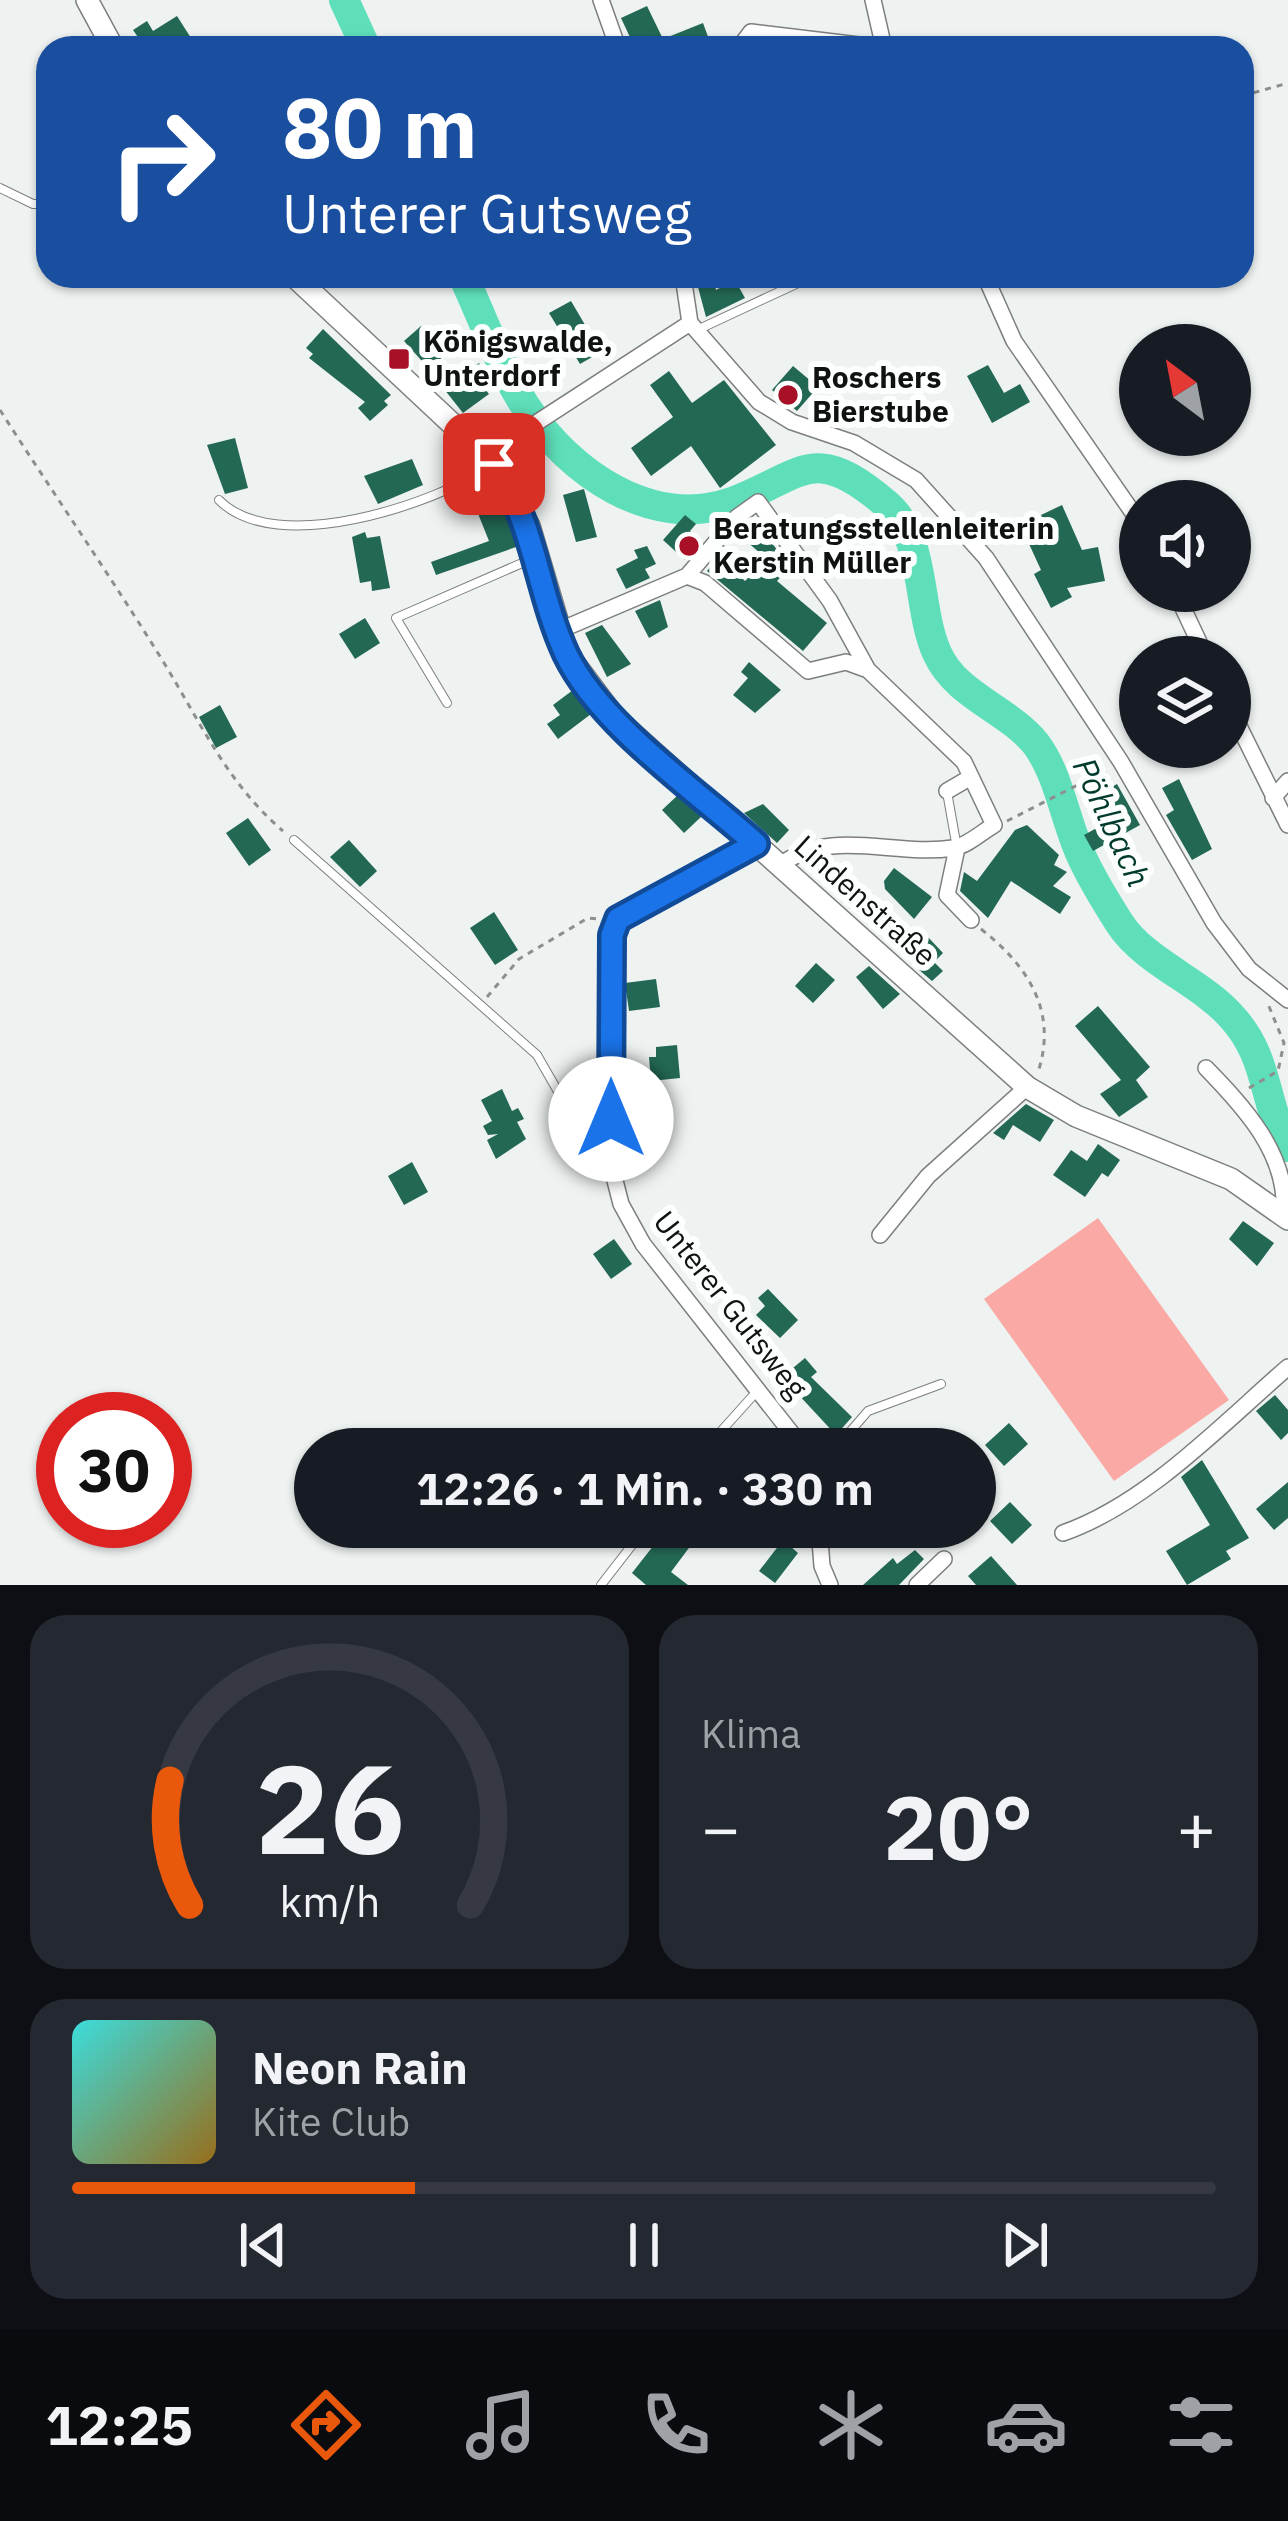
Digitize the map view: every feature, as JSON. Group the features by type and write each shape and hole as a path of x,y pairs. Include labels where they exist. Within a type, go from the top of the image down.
{"main road":[{"path":"87,0 106,36"},
{"name":"Lindenstraße","path":"307,288 490,460 512,490 538,556 558,632 580,677 615,718 1031,1089 1076,1116 1231,1179 1286,1216"}],"street":[{"path":"601,0 614,36"},
{"path":"873,0 881,36"},
{"path":"749,36 752,32 785,36"},
{"path":"685,288 692,327 759,402 791,422 854,442 916,480 947,511 1015,595 1119,760"},
{"path":"990,288 1014,341 1119,493"},
{"path":"490,460 542,415 692,327"},
{"path":"558,632 687,576 736,517 758,502 830,601 868,670 964,762 994,825 957,848 827,844 796,853 780,865"},
{"path":"687,576 705,583 808,671 846,662 868,670"},
{"path":"1251,752 1288,825"},
{"path":"1124,768 1214,923 1265,985 1288,1000"},
{"path":"947,791 971,777"},
{"path":"1273,798 1288,781"},
{"path":"618,919 756,844"},
{"path":"957,848 947,895 971,920"},
{"name":"Unterer Gutsweg","path":"618,919 612,935 611,1165 621,1204 643,1244 790,1428"},
{"name":"Lindenstraße","path":"1206,1069 1252,1114 1273,1155 1286,1198 1286,1216"},
{"path":"880,1235 928,1176 1031,1089"},
{"path":"1063,1533 1092,1523 1203,1443 1288,1367"},
{"path":"821,1548 825,1582"},
{"path":"916,1585 944,1559"}],"lane":[{"path":"0,188 36,204"},
{"path":"692,327 787,288"},
{"path":"219,500 243,519 265,523 349,522 460,488 490,460"},
{"path":"447,703 396,618 538,556"},
{"path":"947,791 957,848"},
{"path":"294,840 536,1054 587,1142 611,1165"},
{"path":"853,1428 868,1411 940,1384"},
{"path":"724,1428 760,1388"},
{"path":"601,1585 630,1548"}],"path":[{"path":"1254,93 1288,83"},
{"path":"0,410 161,657 222,766 249,801 294,840"},
{"path":"994,825 1119,763"},
{"path":"482,1003 519,959 588,918 618,919"},
{"path":"971,920 1008,950 1034,988 1047,1024 1031,1089"},
{"path":"1250,1088 1278,1071 1285,1043 1267,1002 1265,985"}],"shaded area":[{"path":"1098,1218 1229,1400 1114,1481 984,1299"}],"building":[{"path":"647,6 662,36 629,36 621,18"},
{"path":"177,16 190,36 137,36 133,30 147,21 153,31"},
{"path":"703,23 708,36 670,36"},
{"path":"698,288 739,288 745,298 706,317"},
{"path":"571,301 601,352 580,364 549,313"},
{"path":"421,326 446,354 429,369 404,341"},
{"path":"323,329 391,395 384,401 388,405 370,421 358,408 365,402 309,358 313,354 306,348"},
{"path":"479,363 489,376 480,383 489,394 463,413 444,389"},
{"path":"988,365 1004,393 1020,384 1030,402 992,423 967,376"},
{"path":"793,366 818,387 797,411 772,390"},
{"path":"669,371 692,403 724,380 776,445 720,488 691,446 651,476 631,448 673,417 650,385"},
{"path":"235,438 248,488 225,494 207,445"},
{"path":"412,459 423,485 378,504 364,476"},
{"path":"584,489 597,537 576,542 563,495"},
{"path":"497,498 519,546 436,575 431,562 489,541 475,506"},
{"path":"1062,505 1082,550 1098,547 1105,581 1067,588 1072,597 1051,608 1034,574 1041,570 1024,533 1045,524 1041,515"},
{"path":"685,515 696,524 690,531 701,541 685,560 663,540"},
{"path":"754,519 790,567 777,581 827,623 803,651 707,571 719,557 745,581 767,559 738,534"},
{"path":"365,532 367,538 380,536 390,588 372,591 371,581 360,583 352,537"},
{"path":"647,546 656,564 645,569 650,578 626,589 616,569 638,558 634,550"},
{"path":"660,600 668,627 649,638 635,611"},
{"path":"365,618 380,643 355,659 339,634"},
{"path":"602,625 631,664 607,677 585,633"},
{"path":"749,662 781,690 755,713 733,695 748,678 741,672"},
{"path":"573,690 591,714 558,739 547,724 560,715 553,705"},
{"path":"220,705 237,737 216,748 199,717"},
{"path":"1179,779 1212,849 1192,860 1166,815 1174,810 1162,788"},
{"path":"1117,784 1140,825 1093,851 1084,835 1104,824 1090,799"},
{"path":"678,795 702,816 684,833 662,810"},
{"path":"763,804 789,830 777,843 744,813"},
{"path":"248,818 271,850 249,866 226,833"},
{"path":"1027,825 1059,855 1054,865 1067,872 1053,886 1071,897 1060,914 1011,881 988,918 960,891 964,872 977,881 1015,830"},
{"path":"349,840 377,871 360,887 330,857"},
{"path":"894,868 932,897 914,919 885,889 884,881"},
{"path":"494,912 518,950 495,965 470,928"},
{"path":"926,935 943,953 934,962 943,971 932,981 911,963 922,952 915,945"},
{"path":"816,963 835,980 813,1003 795,986"},
{"path":"869,966 900,994 883,1009 856,977"},
{"path":"656,979 660,1007 629,1011 625,983"},
{"path":"1098,1006 1150,1067 1136,1080 1148,1097 1119,1117 1100,1094 1121,1080 1075,1026"},
{"path":"677,1045 680,1078 651,1081 649,1057 656,1057 656,1047"},
{"path":"502,1089 512,1111 518,1108 524,1119 517,1122 526,1139 496,1159 487,1140 498,1134 488,1135 483,1126 492,1121 481,1100"},
{"path":"1026,1104 1054,1120 1040,1142 1013,1125 1004,1140 993,1133"},
{"path":"1098,1144 1120,1160 1108,1177 1102,1173 1085,1197 1053,1175 1071,1150 1087,1161"},
{"path":"412,1162 428,1192 404,1205 388,1176"},
{"path":"1243,1221 1274,1243 1257,1266 1229,1239"},
{"path":"614,1239 632,1264 611,1279 593,1254"},
{"path":"768,1289 798,1320 780,1338 756,1315 765,1306 758,1298"},
{"path":"805,1358 817,1372 811,1377 852,1417 842,1428 829,1428 782,1377"},
{"path":"1275,1395 1288,1410 1288,1433 1281,1440 1256,1411"},
{"path":"1009,1423 1028,1444 1004,1466 996,1457 996,1435"},
{"path":"1202,1460 1249,1538 1226,1551 1231,1559 1187,1585 1166,1551 1210,1525 1181,1477"},
{"path":"1288,1482 1288,1518 1274,1530 1256,1509"},
{"path":"1010,1502 1032,1525 1012,1544 996,1527 996,1515"},
{"path":"652,1548 689,1548 671,1572 688,1585 646,1585 632,1573"},
{"path":"777,1548 798,1553 775,1583 759,1571"},
{"path":"915,1550 924,1559 899,1585 863,1585 893,1558 897,1564"},
{"path":"991,1556 1017,1585 976,1585 968,1576"}],"waterway":[{"name":"Pöhlbach","path":"344,0 360,36"},
{"name":"Pöhlbach","path":"468,288 526,407 565,454 615,490 643,502 702,509 732,502 807,470 823,469 840,473 885,503 908,534 930,634 946,668 1036,744 1050,768 1084,862 1120,924 1158,961 1219,1004 1244,1032 1288,1147"}],"place":[{"name":"Königswalde, Unterdorf","path":"399,359"},
{"name":"Roschers Bierstube","path":"788,395"},
{"name":"Beratungsstellenleiterin Kerstin Müller","path":"689,546"}],"route":[{"path":"494,464 529,526 558,632 580,677 615,718 756,844 618,919 612,935 611,1119"}]}
